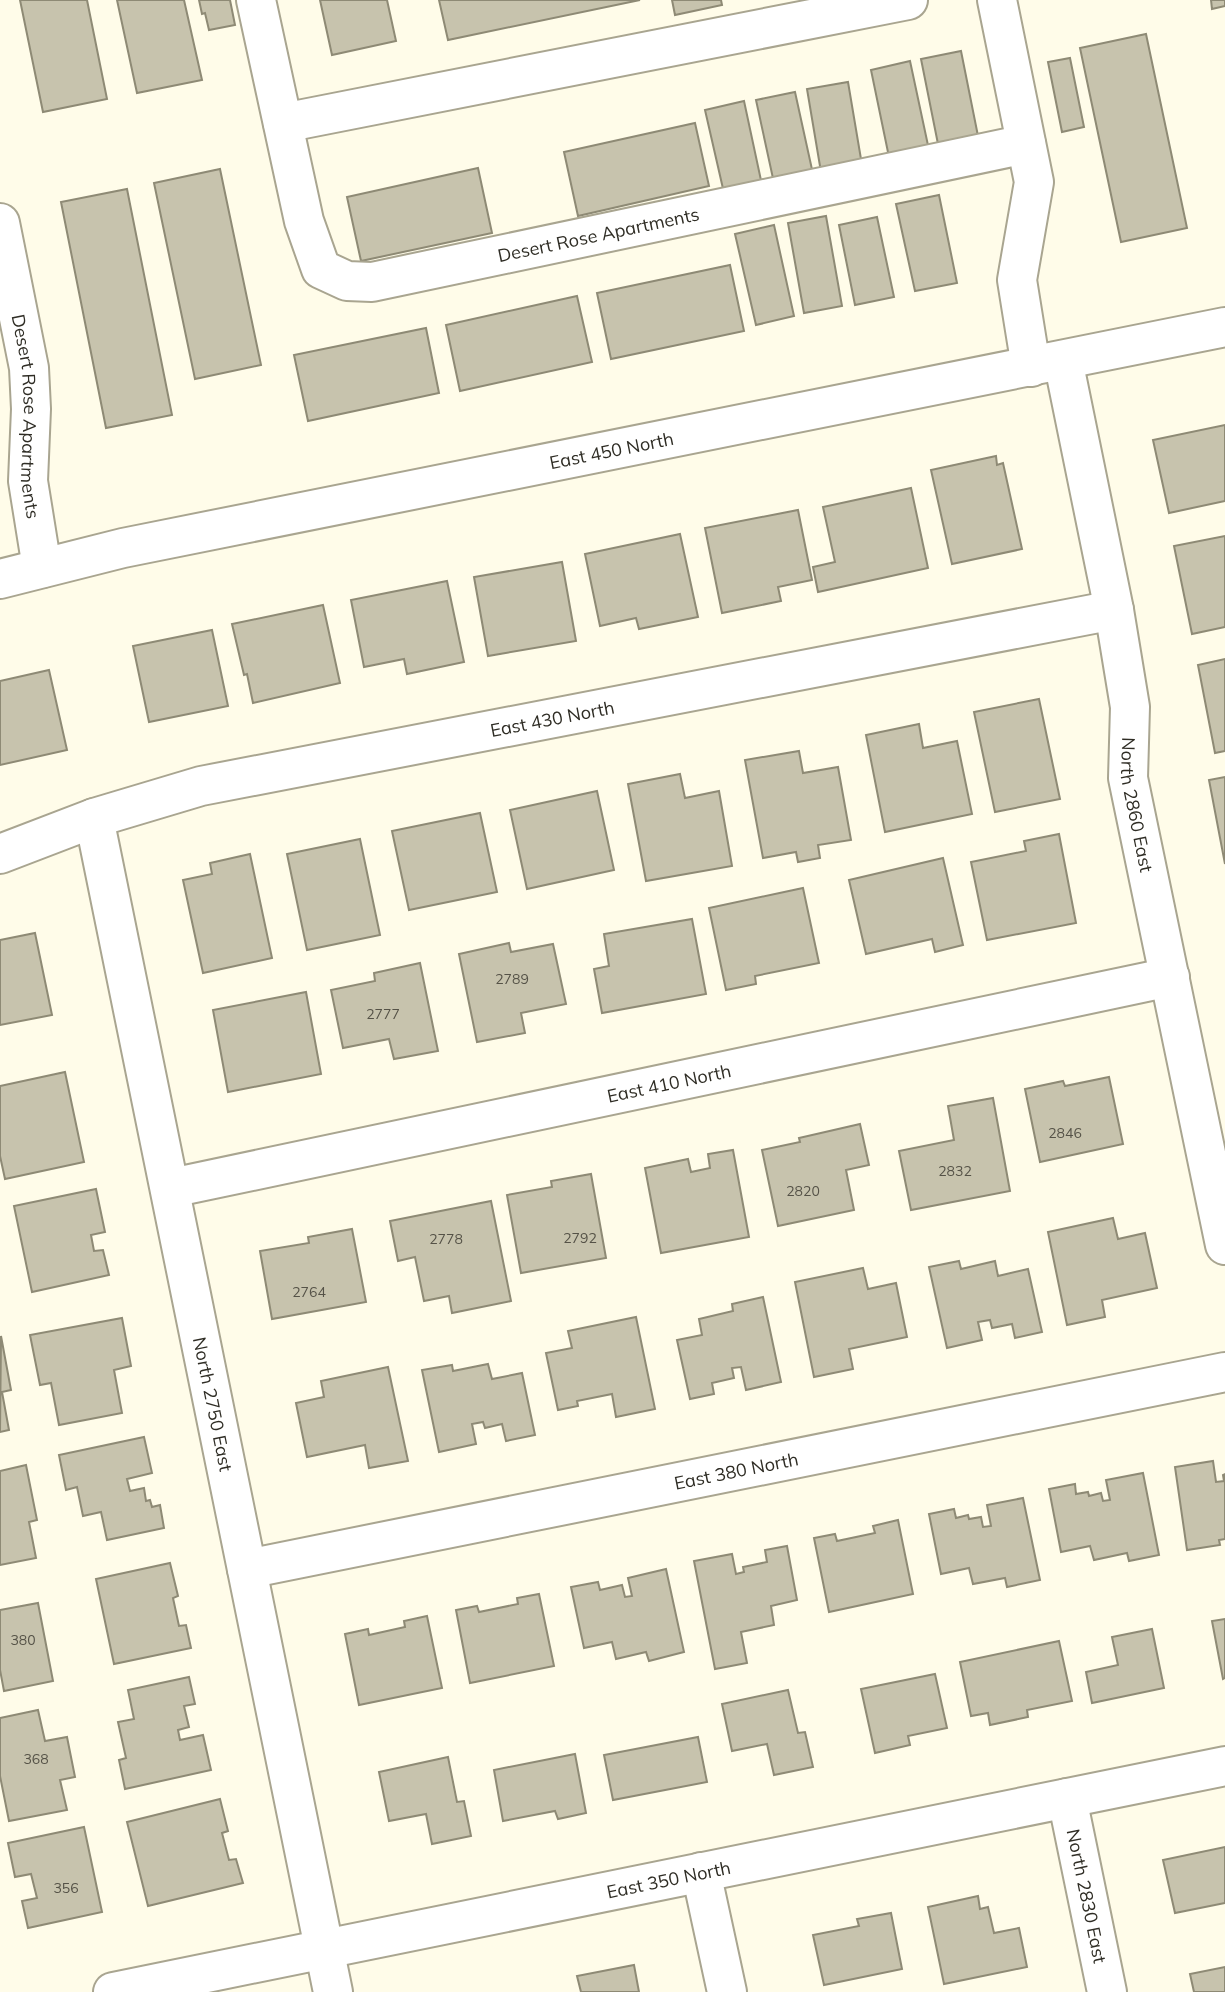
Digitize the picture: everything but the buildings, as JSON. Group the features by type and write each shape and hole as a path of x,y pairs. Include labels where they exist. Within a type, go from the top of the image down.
{"street":[{"name":"Desert Rose Apartments","path":"256,0 304,221 321,270 347,281 372,282 1026,144"},
{"path":"283,123 908,0"},
{"path":"997,0 1034,182 1017,280 1047,363"},
{"name":"Desert Rose Apartments","path":"0,223 29,368 32,409 28,481 42,568"},
{"name":"East 450 North","path":"0,579 123,548 1225,327"},
{"name":"North 2860 East","path":"1047,363 1114,610 1130,707 1128,778 1225,1245"},
{"name":"East 430 North","path":"0,854 94,818 201,786 1114,610"},
{"name":"North 2750 East","path":"94,818 333,1992"},
{"name":"East 410 North","path":"171,1188 1170,977"},
{"name":"East 380 North","path":"247,1569 1225,1372"},
{"name":"East 350 North","path":"113,1992 1225,1766"},
{"name":"North 2830 East","path":"1067,1798 1107,1992"},
{"path":"701,1872 727,1992"}]}
